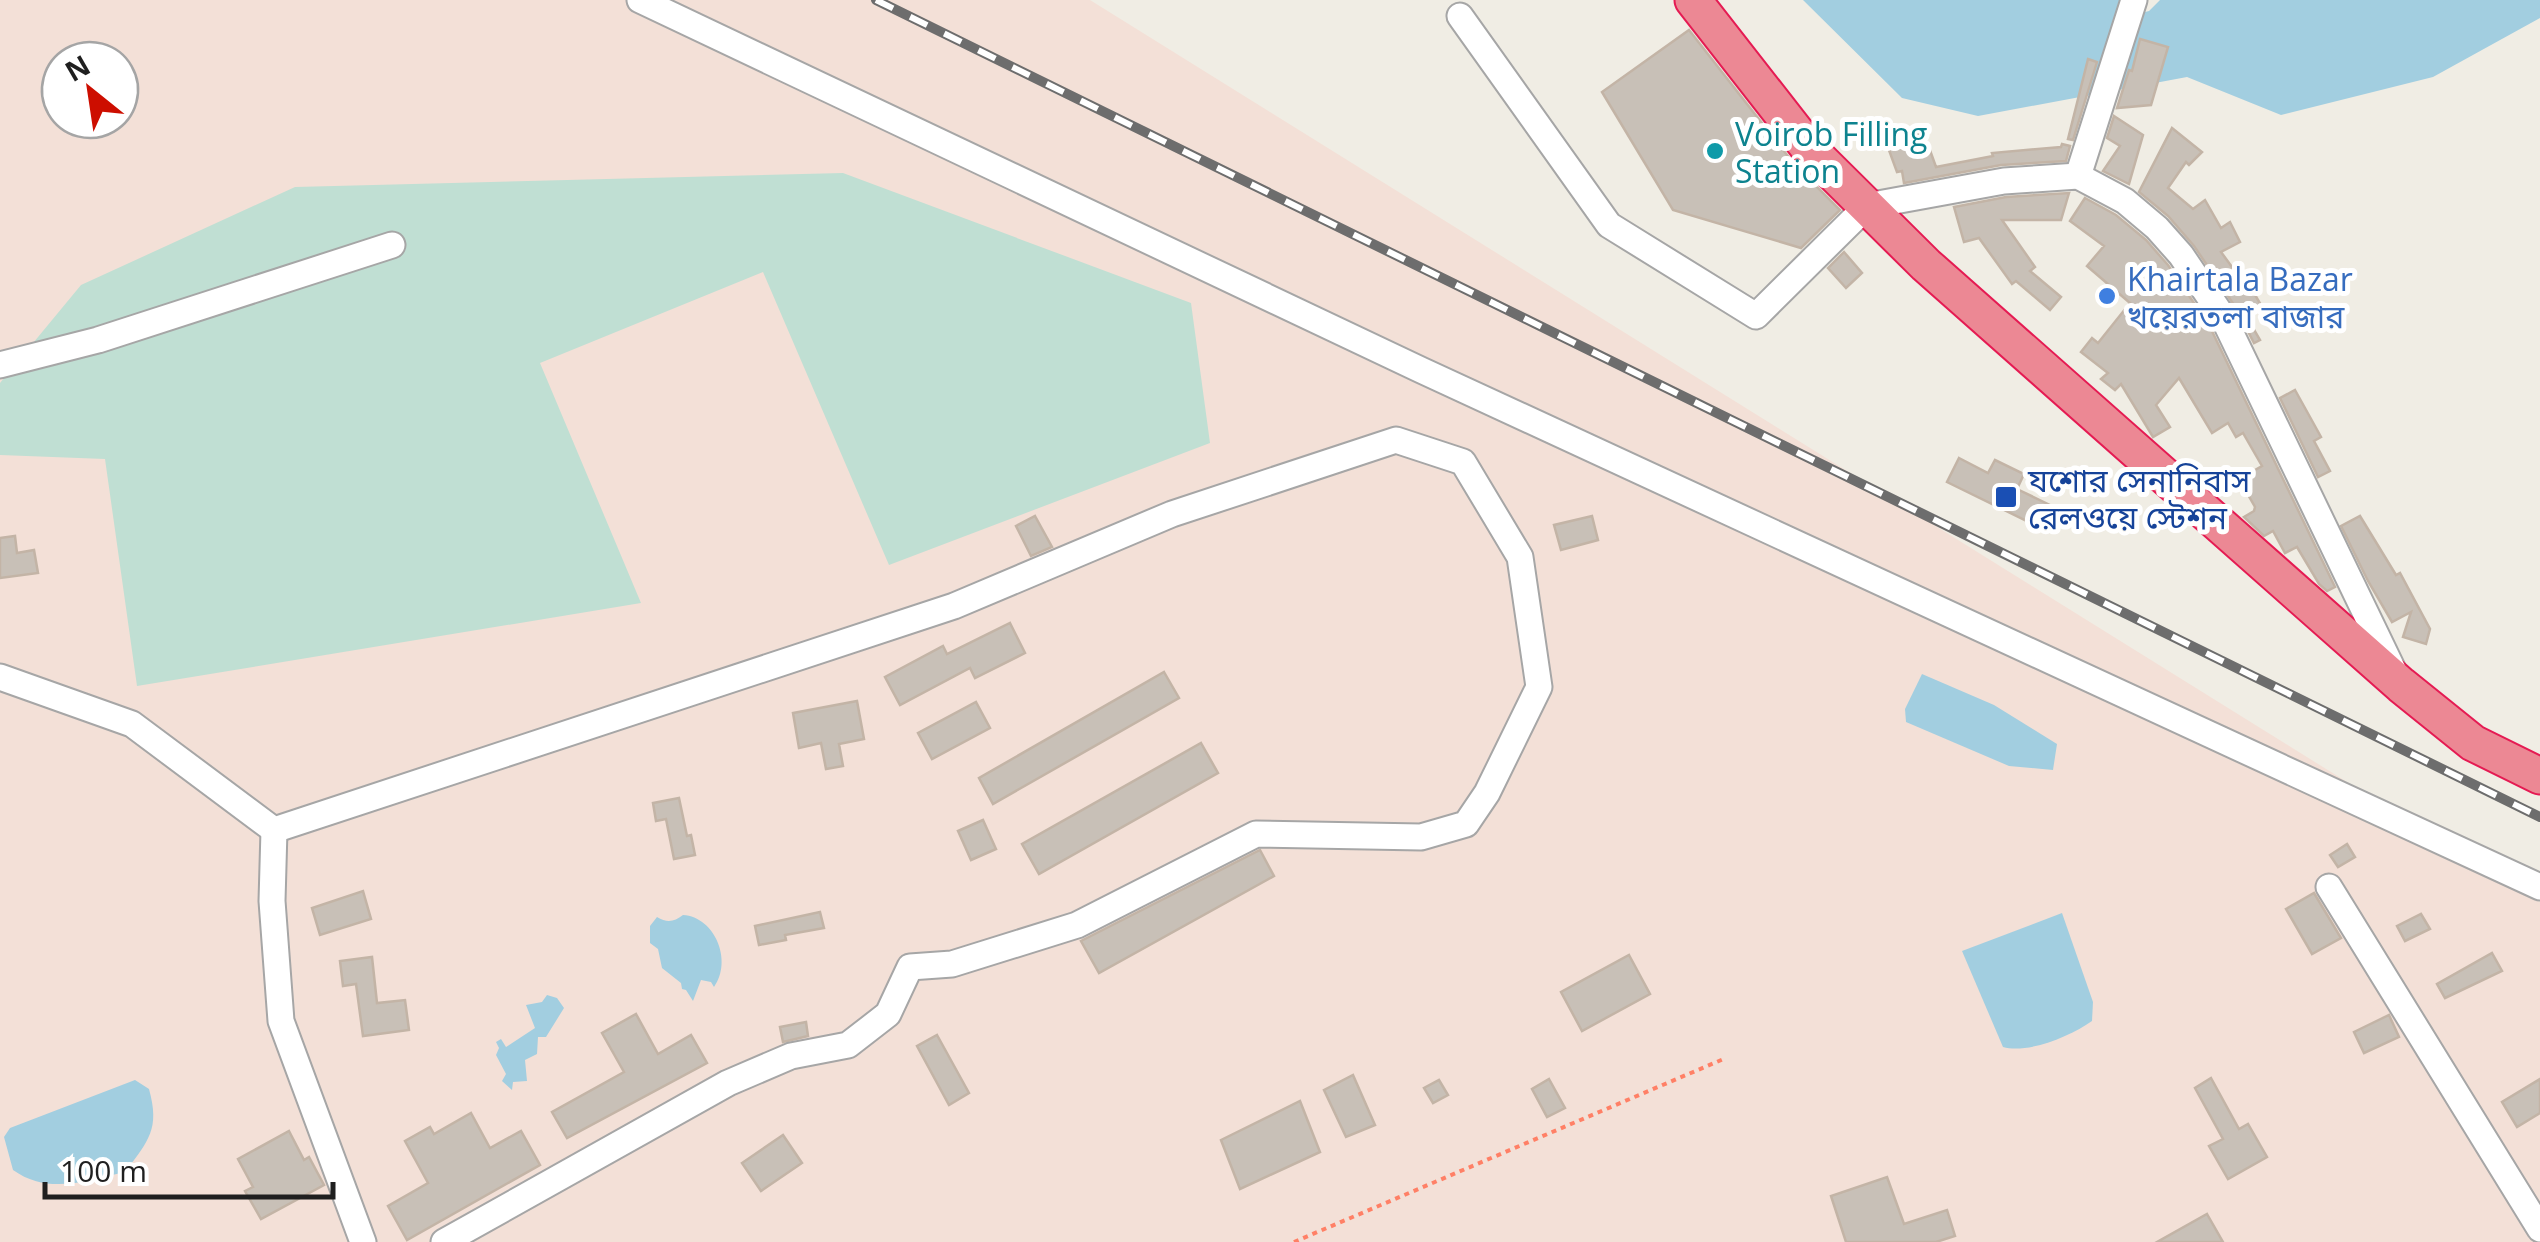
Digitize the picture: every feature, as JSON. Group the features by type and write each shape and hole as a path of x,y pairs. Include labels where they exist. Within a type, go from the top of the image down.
{"highway":[{"path":"1693,0 1811,151 1926,264 2401,685 2473,743 2540,776"}],"street":[{"path":"640,0 1421,370 2540,887"},
{"path":"2078,176 2134,0"},
{"path":"1460,16 1610,226 1756,316 1868,206 2004,180 2078,176 2124,201 2157,228 2181,255 2223,317 2401,685"},
{"path":"0,366 98,340 392,245"},
{"path":"274,830 954,606 1172,514 1396,440 1463,462 1520,557 1539,687 1487,793 1466,824 1421,837 1256,834 1077,925 952,964 910,966 888,1014 848,1044 791,1056 728,1083 444,1242"},
{"path":"0,676 132,724 274,830"},
{"path":"274,830 272,901 280,1021 363,1242"},
{"path":"2329,887 2540,1230"}],"path":[{"path":"1294,1242 1726,1058"}],"shaded area":[{"path":"0,0 1090,0 2540,902 2540,1242 0,1242"}],"green space":[{"path":"843,173 1191,303 1210,443 889,565 763,272 540,363 641,603 137,686 105,459 0,455 0,383 81,285 295,187"}],"water":[{"path":"1803,0 2120,0 2137,14 2149,11 2160,0 2540,0 2540,18 2433,77 2281,115 2187,77 1978,116 1902,98"},
{"path":"1922,674 1994,705 2057,744 2053,770 2009,766 1906,722 1905,709"},
{"path":"2062,913 2093,1002 2092,1021 2049,1042 2025,1048 2003,1047 1962,951"},
{"path":"683,915 704,923 721,953 722,965 714,987 701,980 693,1001 681,983 662,968 658,949 650,943 650,926 657,917 670,921"},
{"path":"547,995 557,998 564,1008 546,1037 538,1037 537,1054 525,1060 527,1081 513,1082 512,1090 502,1081 506,1074 496,1055 496,1042 501,1039 506,1047 535,1028 526,1005 542,1002"},
{"path":"135,1080 149,1089 153,1124 146,1142 125,1172 54,1184 26,1178 13,1170 4,1137 10,1128"}],"building":[{"name":"Voirob Filling Station","path":"1689,30 1794,164 1840,210 1801,248 1673,210 1602,92"},
{"path":"2140,39 2168,47 2151,105 2117,108 2129,70 2132,71"},
{"path":"2088,59 2097,62 2073,140 2068,139"},
{"path":"2114,116 2143,135 2129,184 2103,171 2120,146 2107,138"},
{"path":"1922,128 1936,167 1993,156 1992,153 2070,146 2066,161 2001,165 1904,183 1886,142"},
{"path":"2172,128 2202,152 2189,165 2186,162 2168,188 2193,209 2205,200 2221,228 2230,222 2240,242 2221,252 2240,278 2244,276 2261,305 2245,314 2260,340 2254,343 2236,308 2194,246 2168,216 2139,192"},
{"path":"2069,193 2061,220 2002,220 2035,267 2030,271 2061,297 2050,310 2016,281 2012,284 1979,238 1964,242 1954,207 2006,197"},
{"path":"2085,198 2116,215 2146,240 2209,325 2335,587 2327,591 2319,584 2297,547 2285,553 2273,531 2264,536 2244,517 2255,507 2239,479 2262,466 2243,433 2236,437 2228,423 2212,433 2179,378 2156,405 2170,427 2153,437 2121,384 2115,390 2101,379 2108,373 2081,352 2092,338 2098,343 2130,303 2087,266 2104,246 2070,221"},
{"path":"1844,252 1862,273 1846,288 1828,268"},
{"path":"2295,390 2321,437 2314,441 2330,471 2318,477 2280,398"},
{"name":"যশোর সেনানিবাস রেলওয়ে স্টেশন","path":"1959,458 1988,473 1995,460 2024,474 2017,489 2052,506 2041,528 1947,482"},
{"path":"1035,516 1052,547 1031,556 1016,526"},
{"path":"1592,516 1598,540 1561,550 1554,525"},
{"path":"2360,516 2396,575 2400,573 2430,629 2426,644 2403,637 2411,612 2392,622 2368,581 2341,526"},
{"path":"15,536 17,553 34,550 38,573 0,578 0,538"},
{"path":"1010,623 1025,653 975,678 970,668 900,705 885,677 943,646 947,654"},
{"path":"1164,672 1179,698 993,804 979,778"},
{"path":"857,701 864,739 839,744 843,766 826,769 821,743 799,748 793,713"},
{"path":"976,702 990,728 932,759 918,733"},
{"path":"1201,743 1218,773 1039,874 1022,844"},
{"path":"679,798 695,855 674,859 666,819 656,821 653,803"},
{"path":"983,820 996,849 971,860 958,831"},
{"path":"2347,844 2355,857 2338,867 2330,855"},
{"path":"1260,850 1274,876 1099,973 1081,941"},
{"path":"363,891 371,919 320,935 312,908"},
{"path":"2314,893 2341,938 2312,954 2286,909"},
{"path":"820,912 824,928 785,935 786,940 759,945 755,926"},
{"path":"2421,914 2430,929 2405,941 2397,926"},
{"path":"2492,953 2502,971 2445,998 2437,984"},
{"path":"1629,955 1650,994 1582,1031 1561,992"},
{"path":"372,957 377,1003 405,1000 409,1030 363,1036 356,984 343,986 340,961"},
{"path":"636,1014 658,1054 691,1035 707,1063 567,1138 552,1112 624,1072 602,1033"},
{"path":"2389,1015 2399,1037 2364,1053 2354,1032"},
{"path":"806,1022 808,1036 783,1042 780,1027"},
{"path":"937,1035 969,1093 949,1105 917,1046"},
{"path":"1353,1075 1375,1125 1346,1137 1324,1090"},
{"path":"2211,1078 2239,1129 2248,1124 2267,1157 2228,1179 2209,1146 2223,1139 2195,1088"},
{"path":"1549,1079 1565,1108 1547,1117 1532,1089"},
{"path":"2540,1079 2540,1113 2517,1127 2502,1102"},
{"path":"1439,1080 1448,1095 1433,1103 1424,1088"},
{"path":"1300,1101 1320,1152 1240,1189 1221,1140"},
{"path":"471,1113 490,1148 521,1131 540,1165 407,1240 388,1206 428,1183 405,1141 430,1127 434,1134"},
{"path":"289,1131 304,1160 309,1157 324,1185 261,1219 245,1191 253,1187 238,1159"},
{"path":"783,1135 802,1163 761,1191 742,1163"},
{"path":"1887,1177 1904,1224 1947,1210 1955,1236 1936,1242 1846,1242 1831,1196"},
{"path":"2207,1214 2223,1242 2157,1242"}],"railway":[{"path":"876,0 2540,817"}],"place":[{"name":"Voirob Filling Station","path":"1715,151"},
{"name":"Khairtala Bazar খয়েরতলা বাজার","path":"2107,296"},
{"name":"যশোর সেনানিবাস রেলওয়ে স্টেশন","path":"2006,497"}]}
